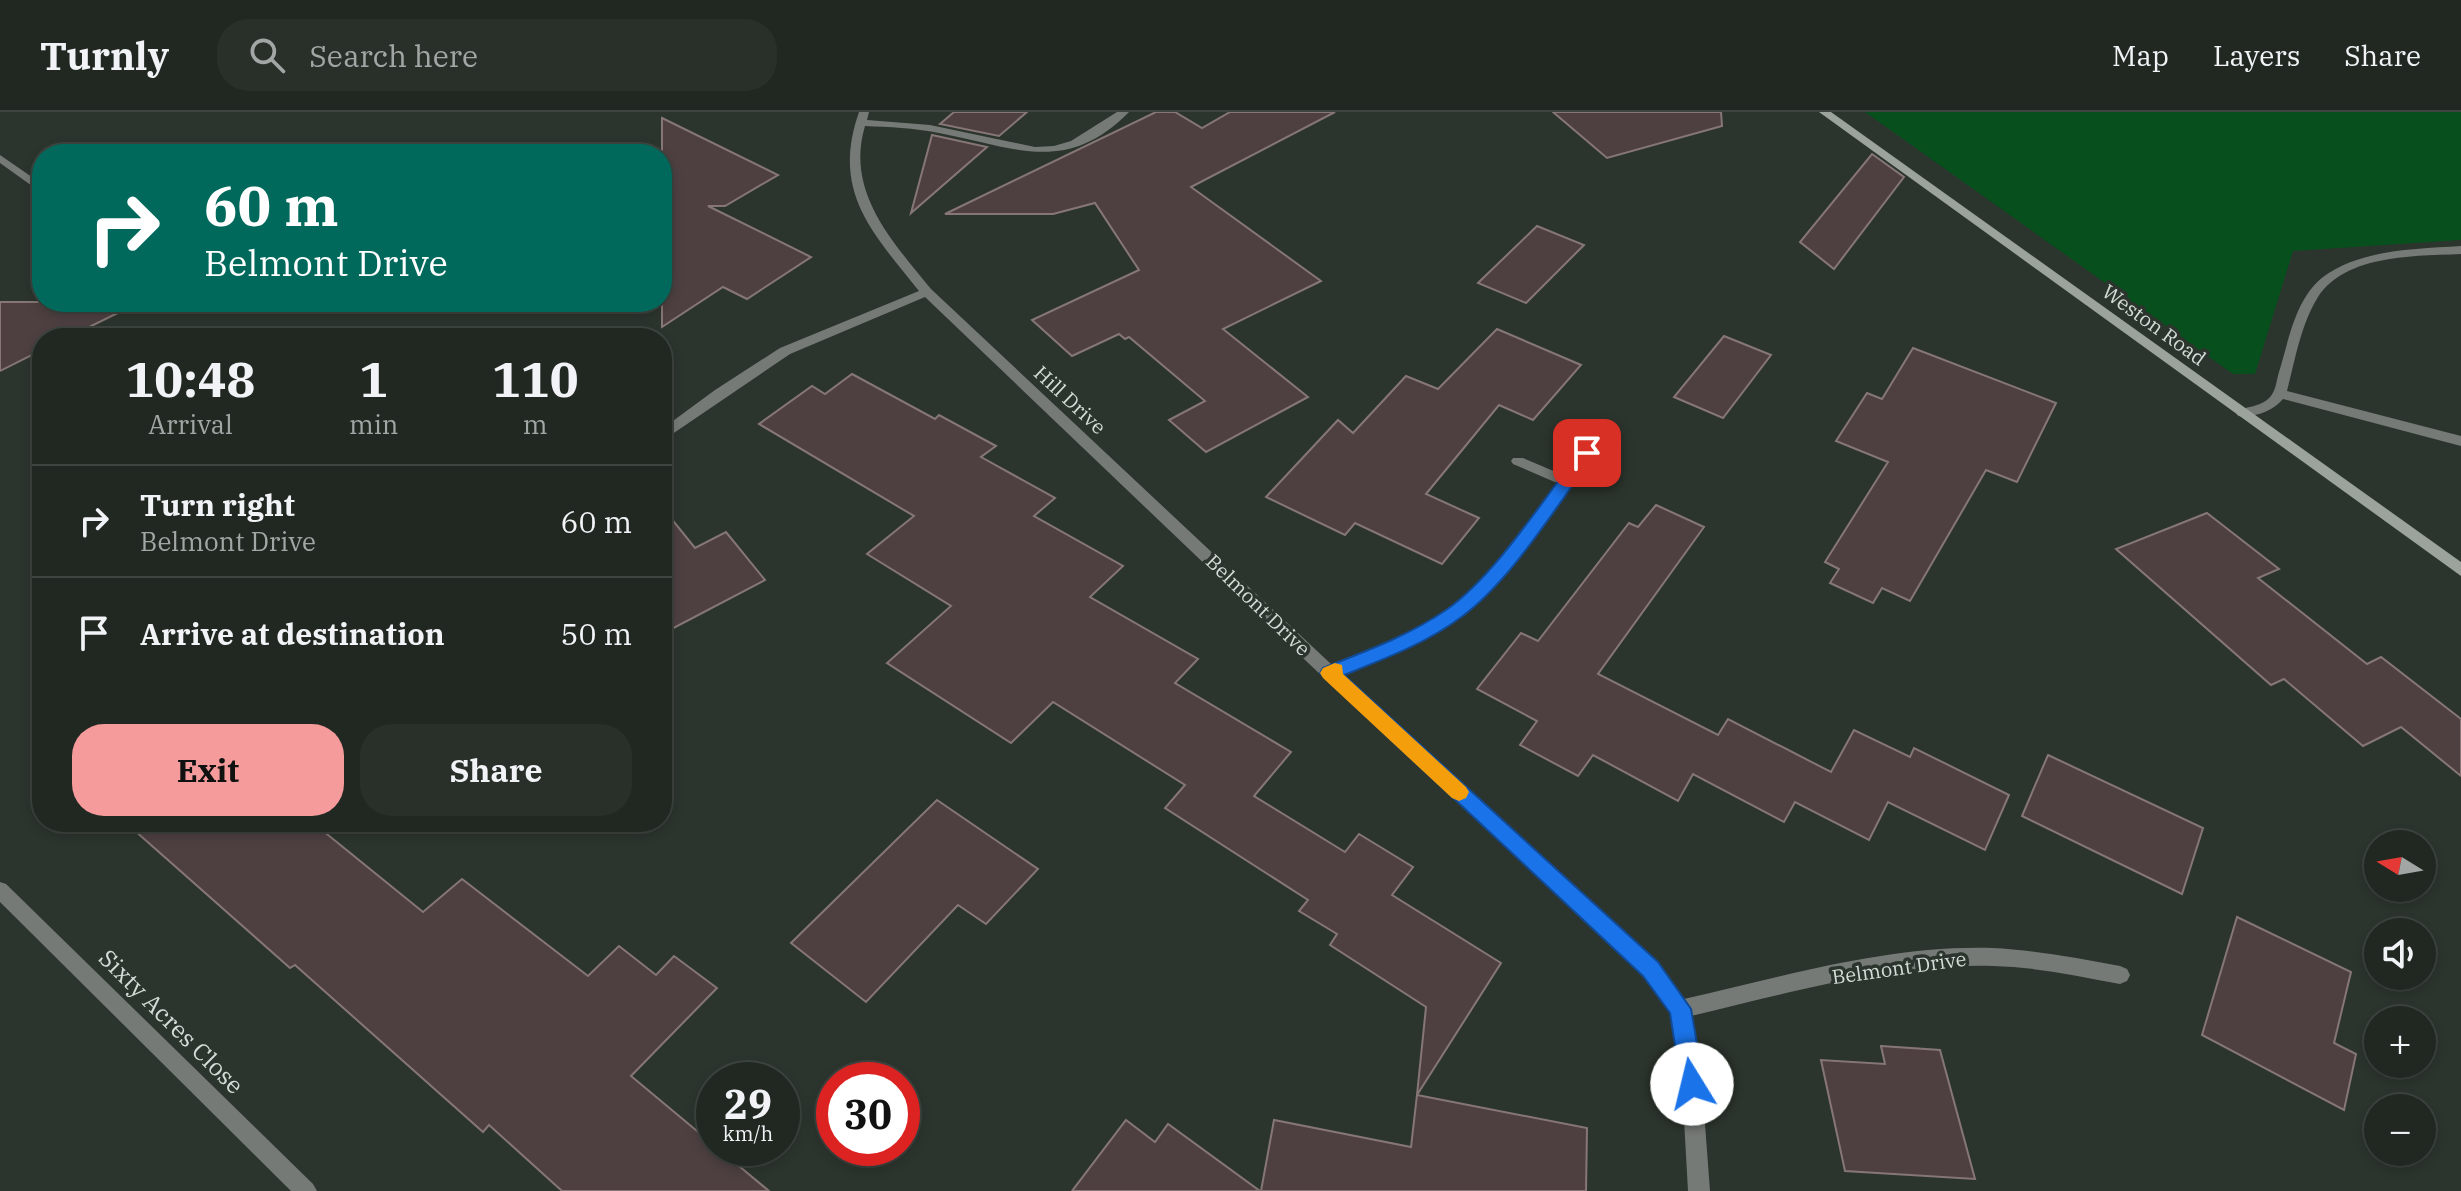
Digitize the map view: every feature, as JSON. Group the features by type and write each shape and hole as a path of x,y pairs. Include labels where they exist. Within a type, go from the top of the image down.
{"main road":[{"name":"Weston Road","path":"1824,112 2461,570"}],"street":[{"name":"Hill Drive","path":"1124,112 1090,139 1066,147 1039,150 1014,148 862,117 854,147 854,175 862,202 874,226 927,292 1186,536"},
{"path":"0,158 32,182"},
{"path":"2243,413 2265,408 2278,398 2308,308 2319,288 2329,278 2368,262 2399,255 2461,250"},
{"path":"672,429 785,351 927,292"},
{"path":"2279,393 2461,441"},
{"path":"1330,673 1412,640 1455,613 1496,573 1587,453"},
{"path":"1518,461 1565,481"},
{"name":"Belmont Drive","path":"1186,536 1651,969 1680,1009 1692,1084 1699,1191"},
{"name":"Sixty Acres Close","path":"0,890 306,1191"},
{"name":"Belmont Drive","path":"1680,1009 1807,981 1917,962 1960,958 2035,961 2120,975"}],"green space":[{"path":"1865,112 2461,112 2461,240 2293,251 2255,374 2233,374"}],"building":[{"path":"954,112 1027,112 999,136 940,124"},
{"path":"1156,112 1175,112 1202,128 1230,112 1335,112 1191,187 1321,281 1223,329 1308,397 1206,452 1169,420 1205,401 1129,337 1125,339 1119,334 1072,356 1032,320 1139,270 1095,203 1053,214 945,214"},
{"path":"1553,112 1721,112 1722,126 1607,158"},
{"path":"662,118 778,175 725,206 708,206 811,257 747,299 723,287 662,327 662,312 672,312 672,144 662,144"},
{"path":"932,135 987,147 911,213"},
{"path":"1872,154 1904,177 1834,269 1800,242"},
{"path":"1537,226 1584,245 1526,303 1478,283"},
{"path":"0,302 32,302 32,312 120,312 87,328 32,328 32,355 0,371"},
{"path":"1497,329 1581,365 1533,420 1499,405 1426,494 1479,518 1442,564 1355,523 1345,535 1266,497 1338,420 1353,433 1406,376 1438,389"},
{"path":"1724,336 1771,355 1723,418 1674,397"},
{"path":"1913,348 2056,403 2017,482 1986,470 1910,601 1882,588 1873,603 1830,583 1839,569 1825,562 1888,462 1836,441 1867,393 1882,399"},
{"path":"852,374 935,419 939,415 996,446 981,457 1055,498 1034,516 1123,566 1090,597 1198,659 1175,683 1291,752 1254,796 1345,852 1359,834 1413,867 1392,895 1501,963 1417,1095 1426,1007 1330,945 1337,934 1299,911 1308,900 1165,808 1185,785 1053,702 1011,743 887,663 951,606 867,554 914,516 759,424 812,386 825,394"},
{"path":"1656,505 1704,527 1598,674 1718,735 1728,719 1831,772 1854,730 1910,757 1914,748 2009,795 1985,850 1888,802 1869,840 1795,802 1784,822 1693,774 1678,801 1593,755 1578,776 1520,745 1537,721 1477,689 1521,633 1538,641 1629,523 1638,527"},
{"path":"2207,513 2279,569 2258,578 2367,664 2381,657 2461,719 2461,776 2401,727 2363,746 2284,679 2271,685 2116,549"},
{"path":"672,519 695,548 726,532 765,580 672,629"},
{"path":"2048,755 2203,828 2182,894 2022,816"},
{"path":"937,800 1038,869 986,924 958,905 866,1002 791,943"},
{"path":"136,832 324,832 423,912 462,879 588,976 619,946 656,975 674,956 717,988 631,1076 696,1130 696,1166 739,1166 769,1191 562,1191 489,1125 483,1132 295,965 290,968"},
{"path":"2237,917 2351,972 2334,1043 2356,1054 2344,1110 2202,1035"},
{"path":"1881,1046 1940,1050 1975,1179 1845,1171 1821,1060 1885,1064"},
{"path":"1417,1095 1587,1128 1586,1191 1261,1191 1274,1120 1411,1147"},
{"path":"1126,1120 1155,1142 1168,1124 1260,1191 1072,1191"}],"slow traffic":[{"path":"1335,671 1330,673 1459,792"}],"route":[{"path":"1587,453 1496,573 1455,613 1412,640 1330,673 1651,969 1680,1009 1692,1084"}]}
